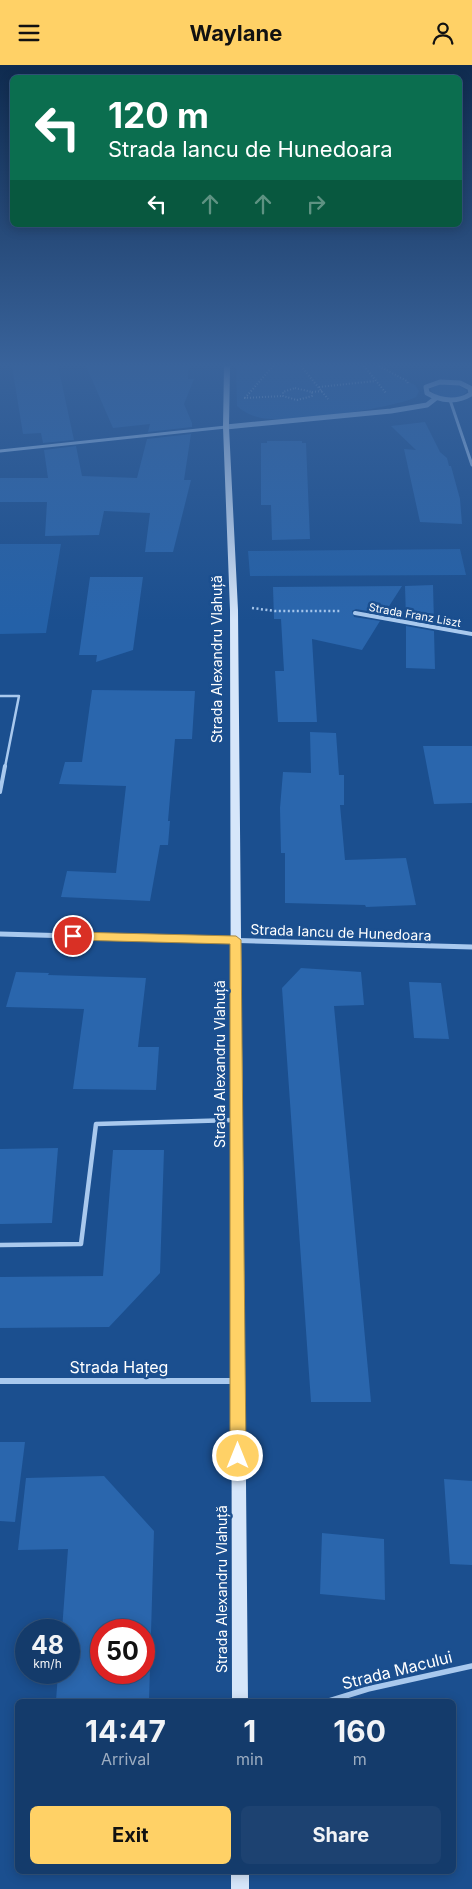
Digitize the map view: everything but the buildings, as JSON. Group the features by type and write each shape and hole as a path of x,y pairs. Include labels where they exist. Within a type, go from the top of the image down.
{"main road":[{"name":"Strada Alexandru Vlahuță","path":"227,451 234,607 240,1699"},
{"path":"240,1874 240,1889"}],"street":[{"path":"467,451 472,465"},
{"name":"Strada Franz Liszt","path":"355,613 472,634"},
{"name":"Strada Iancu de Hunedoara","path":"0,933 472,947"},
{"name":"Strada Hațeg","path":"0,1381 238,1381"}],"lane":[{"path":"0,697 19,696 0,792"},
{"path":"0,1245 81,1244 96,1124 236,1120"},
{"name":"Strada Macului","path":"336,1699 368,1689 472,1666"}],"path":[{"path":"234,607 275,611 329,610 355,613"}],"shaded area":[{"path":"0,544 61,544 46,633 0,634"},
{"path":"460,549 466,575 250,576 248,551"}],"route":[{"path":"73,936 236,940 238,1456"}]}
